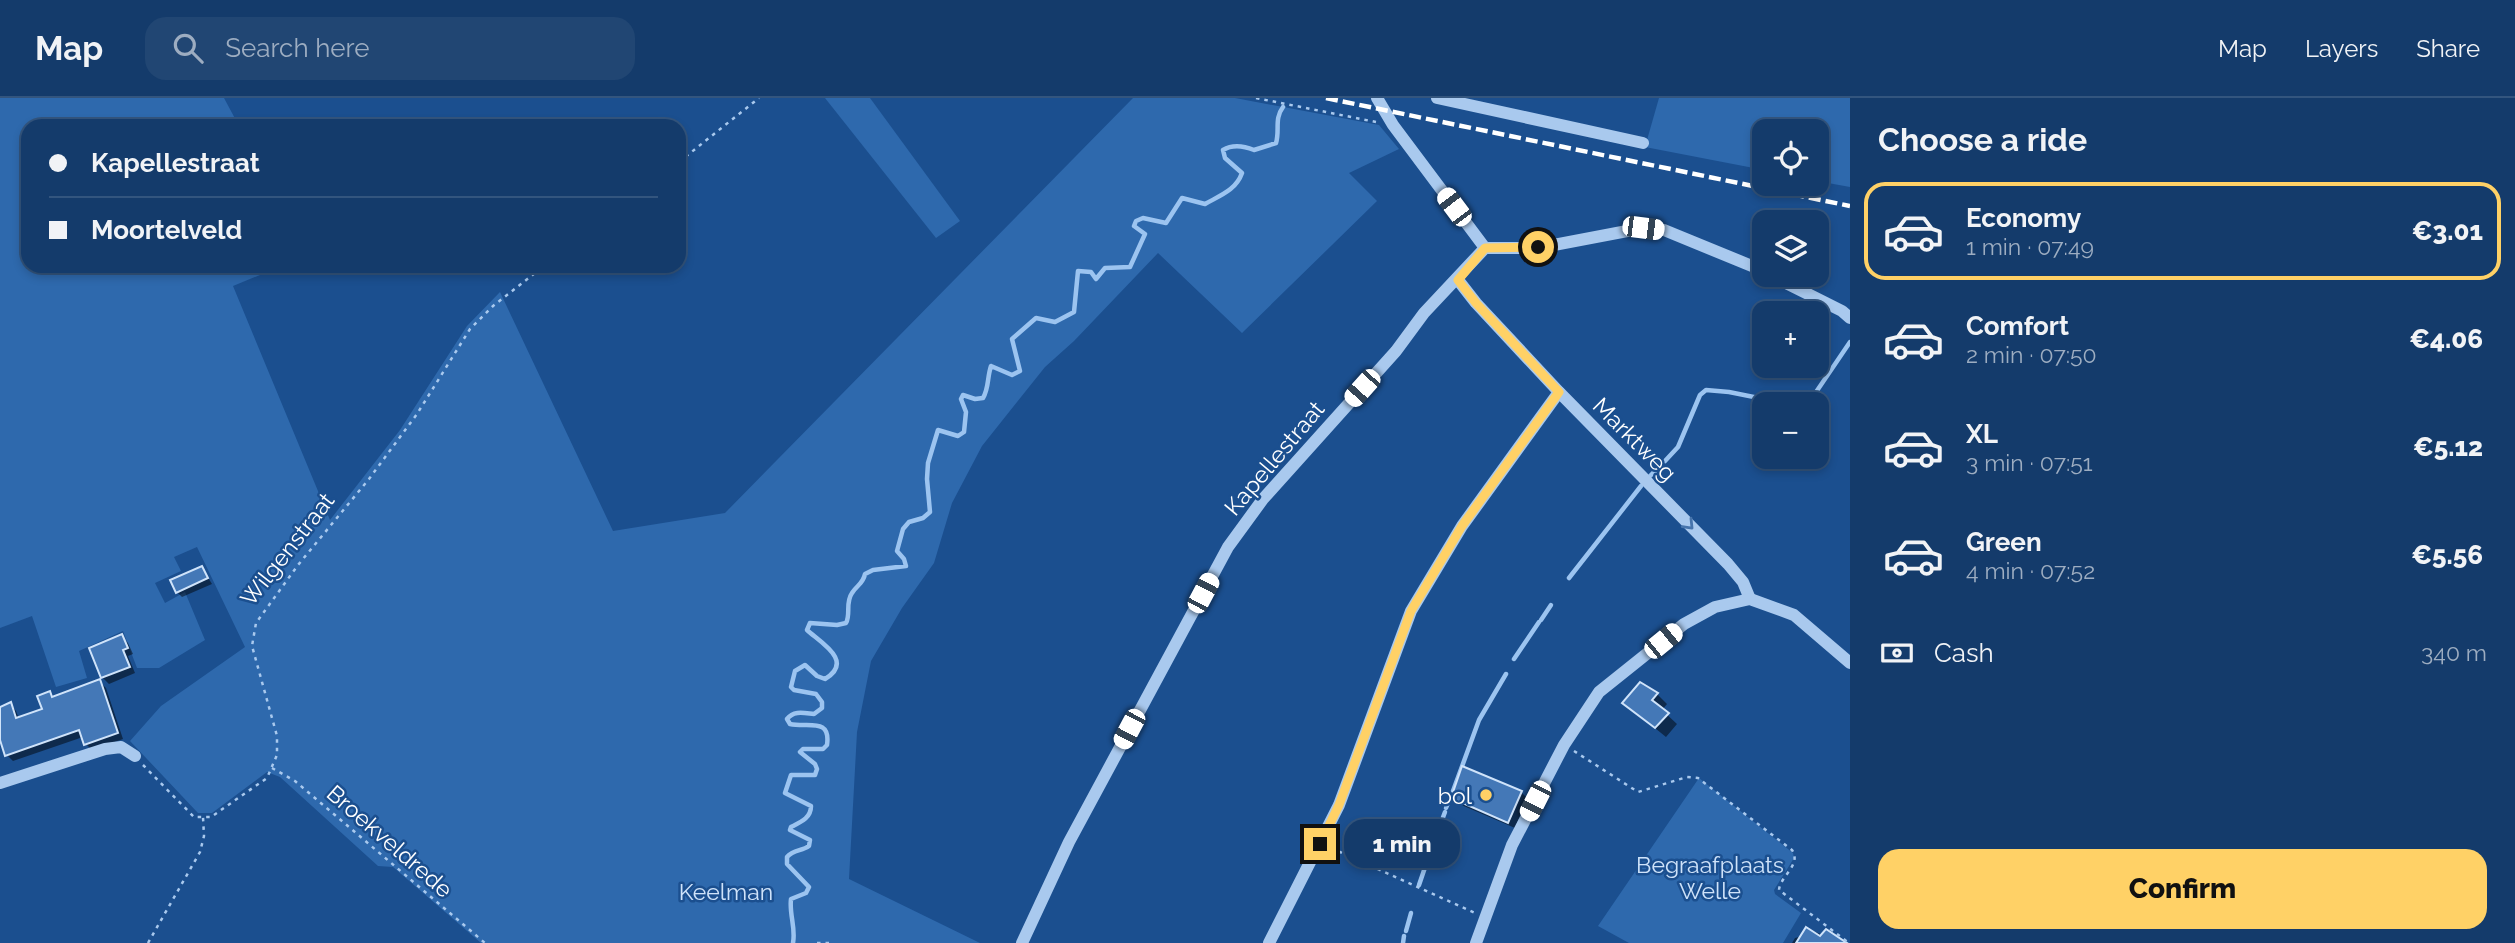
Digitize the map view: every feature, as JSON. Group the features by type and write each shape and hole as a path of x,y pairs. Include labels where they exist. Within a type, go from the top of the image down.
{"street":[{"path":"1377,98 1393,125 1485,248 1538,247 1643,228 1664,230 1752,266"},
{"path":"1437,98 1643,143"},
{"name":"Kapellestraat","path":"1022,943 1069,842 1228,547 1263,499 1395,351 1424,313 1458,280 1485,248"},
{"name":"Marktweg","path":"1458,280 1559,392 1728,565 1743,582 1750,599"},
{"path":"1794,287 1842,311 1850,318"},
{"path":"1269,943 1339,805 1411,611 1462,526 1559,392"},
{"path":"1476,943 1512,845 1564,745 1600,692 1684,624 1715,607 1750,599 1794,615 1850,663"},
{"path":"0,783 105,749 121,747 135,756"}],"path":[{"path":"686,156 759,98"},
{"path":"1256,98 1393,125"},
{"name":"Wilgenstraat","path":"272,768 277,755 276,736 252,646 256,623 298,565 369,479 417,414 470,330 493,306 535,273"},
{"path":"1564,745 1638,792 1687,777 1698,778 1792,850 1796,861 1779,884 1779,890 1849,943"},
{"path":"135,756 194,817 211,817 267,778 272,768"},
{"name":"Broekveldrede","path":"272,768 295,780 485,943"},
{"path":"148,943 200,852 204,836 203,817"},
{"path":"1320,844 1484,917"},
{"path":"817,943 832,943"}],"green space":[{"name":"Keelman","path":"0,98 224,98 235,119 21,119 21,273 265,273 233,286 330,520 400,430 467,326 500,292 613,531 725,513 1133,98 1235,98 1379,125 1399,149 1349,173 1377,201 1242,333 1158,253 1074,341 1045,367 982,446 952,503 934,563 902,608 871,661 857,732 849,879 980,943 481,943 393,867 378,866 280,777 267,772 212,813 198,813 130,741 161,706 245,647 197,547 174,557 181,571 155,583 165,603 185,592 205,640 159,668 137,668 123,631 79,651 87,678 56,687 32,616 0,628"},
{"path":"825,98 870,98 960,221 936,238"},
{"path":"1659,98 1850,98 1850,187 1829,183 1829,119 1752,119 1752,168 1645,147"},
{"name":"Begraafplaats Welle","path":"1699,778 1793,853 1794,858 1774,890 1775,894 1801,913 1783,943 1629,943 1598,926"}],"building":[{"path":"202,566 208,578 176,593 170,580"},
{"path":"122,634 128,648 123,650 130,667 101,678 89,648"},
{"path":"100,679 118,733 84,745 79,730 5,756 0,740 0,707 11,702 16,718 42,709 37,696 50,691 52,697"},
{"path":"1640,682 1658,693 1652,700 1669,713 1655,728 1622,703"},
{"name":"bol","path":"1462,766 1522,791 1508,823 1451,798"},
{"path":"1806,927 1820,936 1826,929 1847,943 1796,943"}],"waterway":[{"path":"793,943 791,899 806,893 809,887 787,864 787,857 809,846 810,840 790,830 807,817 811,806 785,793 791,775 815,775 815,764 800,752 803,749 823,749 827,745 827,736 822,727 790,724 787,719 793,714 814,714 822,708 822,702 816,694 791,687 795,671 805,665 817,676 825,679 837,665 832,652 807,630 810,623 846,623 850,597 865,574 873,570 906,566 897,551 903,529 909,522 923,518 930,512 928,463 938,430 958,436 964,432 966,412 961,399 963,395 975,399 983,398 991,366 1012,375 1020,371 1012,339 1036,318 1055,322 1074,312 1078,271 1091,272 1096,279 1105,268 1130,267 1145,234 1134,226 1136,221 1143,218 1166,223 1182,198 1205,204 1232,188 1242,173 1225,158 1223,150 1238,146 1254,150 1276,143 1279,116 1283,107"},
{"path":"1816,392 1850,342"},
{"path":"1665,461 1678,447 1700,395 1706,390 1752,397"},
{"path":"1650,476 1659,467"},
{"path":"1569,578 1641,486"},
{"path":"1541,620 1551,605"},
{"path":"1514,659 1539,622"},
{"path":"1453,791 1479,720 1506,674"},
{"path":"1446,808 1451,796"},
{"path":"1436,836 1445,812"},
{"path":"1419,885 1434,841"},
{"path":"1406,931 1411,913"},
{"path":"1403,943 1404,936"}],"railway":[{"path":"1326,98 1850,206"}],"place":[{"name":"bol","path":"1486,795"}],"route":[{"path":"1320,844 1339,805 1411,611 1462,526 1559,392 1458,280 1485,248 1538,247"}]}
